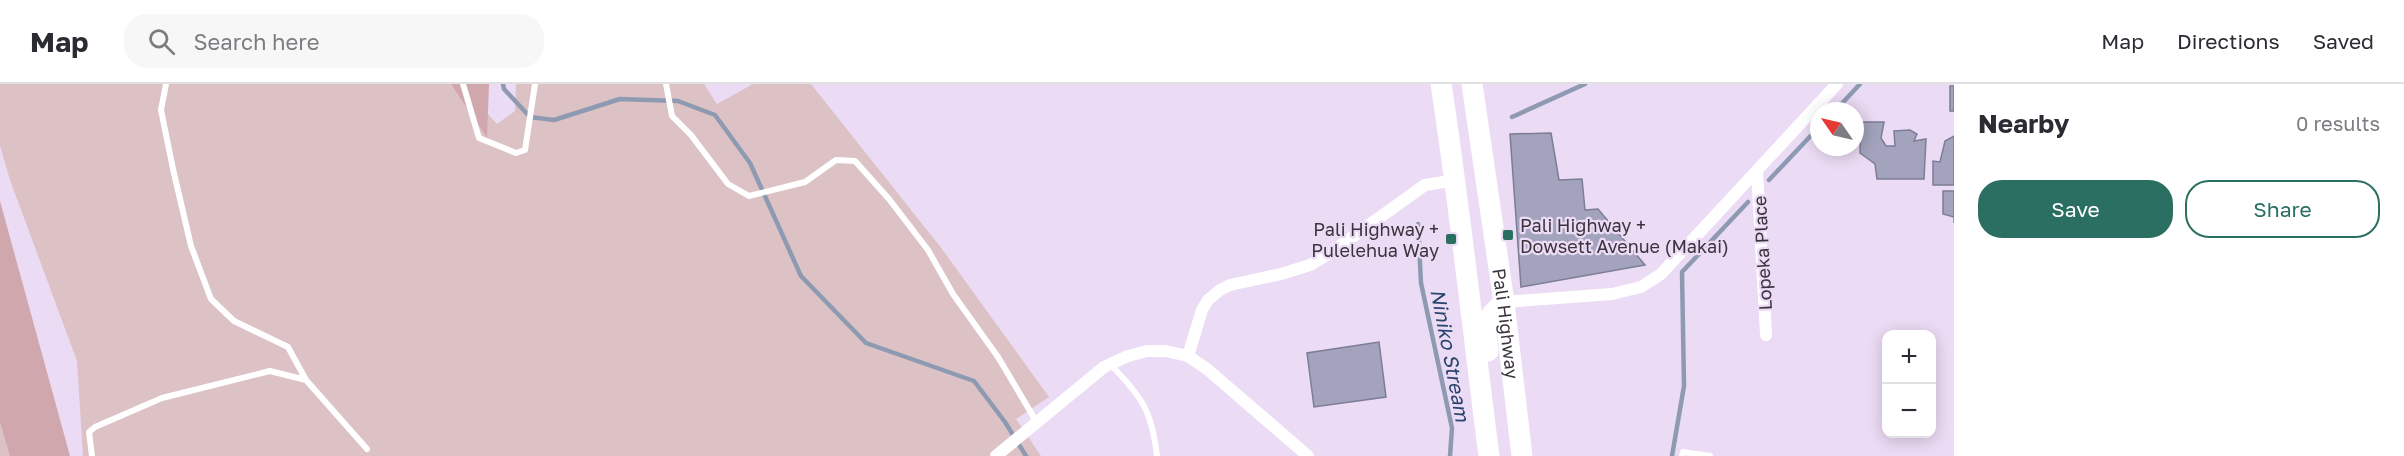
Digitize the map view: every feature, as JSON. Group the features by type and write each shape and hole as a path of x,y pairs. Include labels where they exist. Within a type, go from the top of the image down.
{"highway":[{"name":"Pali Highway","path":"1441,84 1456,182 1489,456"},
{"name":"Pali Highway","path":"1472,84 1504,302 1522,456"},
{"path":"1456,182 1468,194 1481,291 1488,299 1504,302"},
{"path":"1482,407 1491,391 1485,331 1489,316 1504,302"}],"street":[{"path":"1504,302 1612,294 1641,287 1661,274 1838,84"},
{"name":"Lopeka Place","path":"1757,171 1766,335"},
{"path":"1188,356 1202,310 1208,300 1220,290 1230,285 1310,265 1425,185 1456,182"},
{"path":"999,453 1104,368 1128,356 1147,351 1166,351 1188,356 1207,369 1308,456"}],"lane":[{"path":"166,84 161,110 173,169 191,246 211,299 234,321 288,347 306,381 367,449"},
{"path":"463,84 479,138 516,153 525,150 535,84"},
{"path":"666,84 672,116 691,135 728,184 749,196 805,182 836,160 855,161 889,199 928,250 953,294 998,357 1031,425"},
{"path":"1111,365 1141,399 1152,421 1157,456"},
{"path":"92,456 89,432 95,427 162,398 270,371 306,381"},
{"path":"1682,456 1683,452 1710,456"}],"shaded area":[{"path":"0,84 470,84 480,105 497,124 515,111 516,84 704,84 717,104 753,84 811,84 942,249 1049,397 1016,419 1041,456 83,456 77,361 10,180 0,146"},
{"path":"451,84 489,84 487,138"},
{"path":"0,201 70,456 10,456 0,422"},
{"path":"0,380 22,456 0,456"}],"building":[{"path":"1950,86 1954,86 1954,111 1950,111"},
{"path":"1864,122 1884,122 1881,138 1886,146 1895,146 1894,131 1910,130 1917,134 1914,141 1926,139 1924,179 1877,179 1875,164 1864,156"},
{"path":"1551,133 1559,180 1582,179 1585,210 1598,209 1645,265 1521,287 1510,134"},
{"path":"1954,136 1954,185 1933,185 1933,161 1940,162 1945,141"},
{"path":"1943,191 1954,191 1954,217 1943,214"},
{"path":"1379,342 1386,397 1314,407 1307,353"}],"waterway":[{"path":"503,84 504,89 530,117 554,120 620,99 678,101 715,115 750,163 801,276 866,343 974,381 1005,422 1026,456"},
{"name":"Niniko Stream","path":"1512,117 1585,84"},
{"path":"1843,102 1860,84"},
{"path":"1769,180 1810,137"},
{"path":"1672,456 1684,386 1682,272 1748,202"},
{"name":"Niniko Stream","path":"1418,224 1421,283 1452,428 1450,456"}],"place":[{"name":"Pali Highway + Dowsett Avenue (Makai)","path":"1508,235"},
{"name":"Pali Highway + Pulelehua Way","path":"1451,239"}]}
